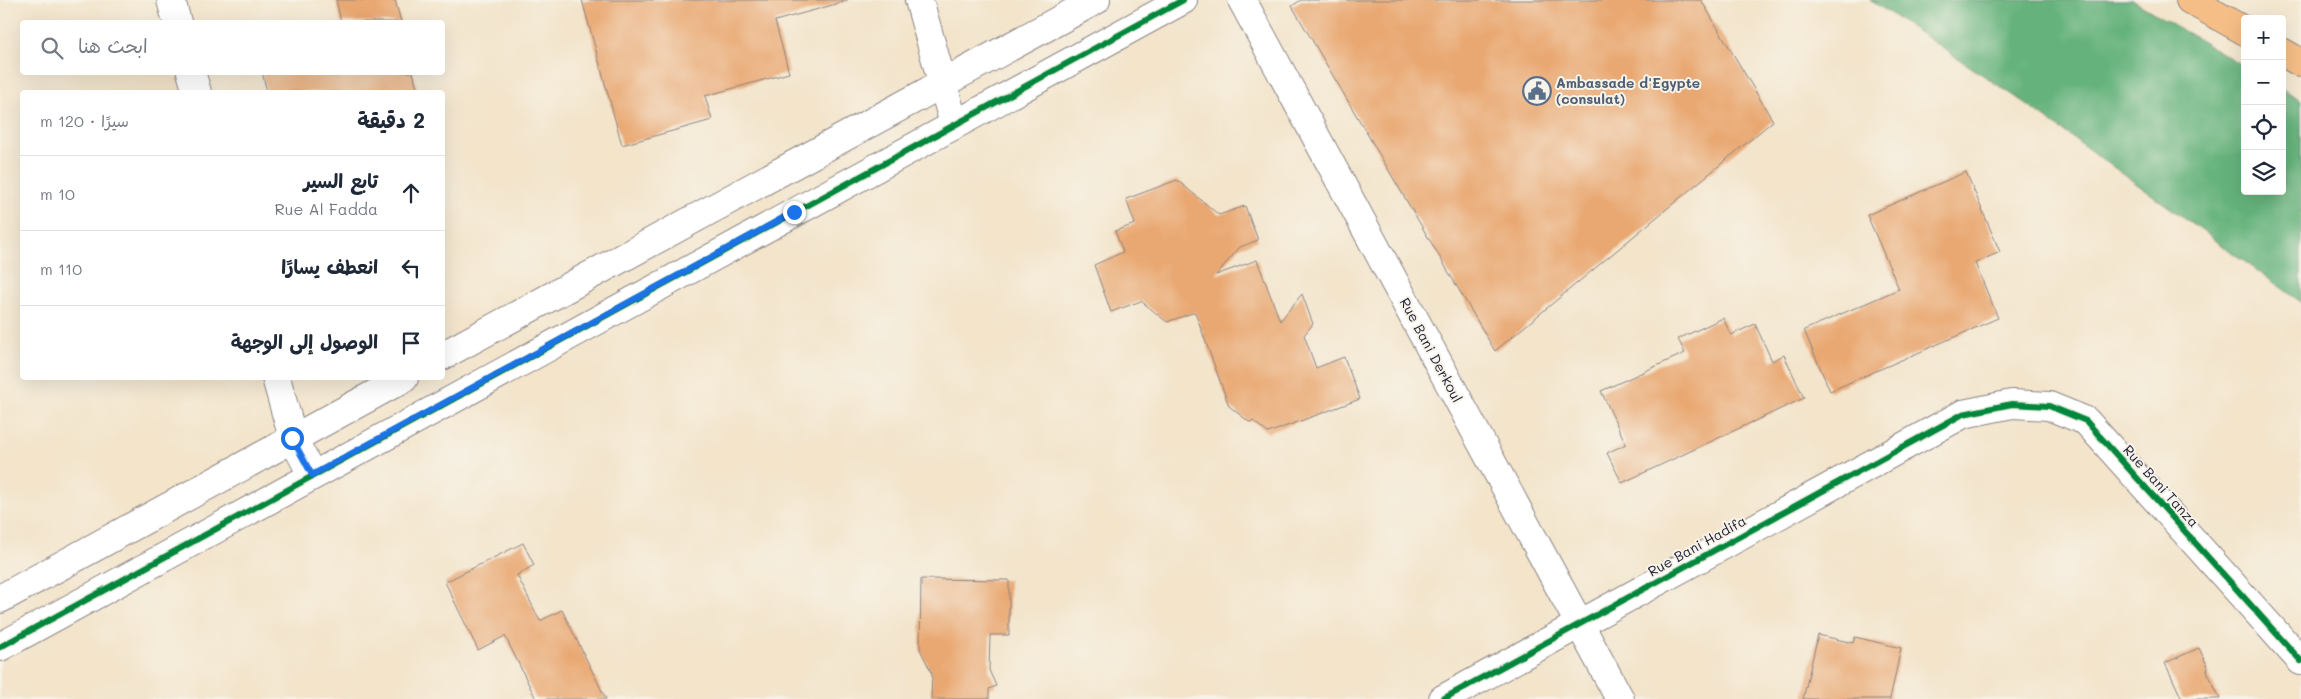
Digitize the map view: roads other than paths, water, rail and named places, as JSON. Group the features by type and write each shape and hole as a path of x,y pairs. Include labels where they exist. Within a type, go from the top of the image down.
{"highway":[{"path":"2190,0 2241,29"},
{"path":"2286,54 2301,63"}],"street":[{"path":"171,0 176,20"},
{"path":"919,0 954,124"},
{"path":"445,354 1096,0"},
{"path":"0,647 1183,0"},
{"name":"Rue Bani Derkoul","path":"1242,0 1620,699"},
{"path":"192,75 196,90"},
{"path":"277,380 292,438 312,475"},
{"path":"0,599 400,380"},
{"name":"Rue Bani Tanza","path":"1964,414 2012,404 2021,404 2049,406 2086,421 2301,661"},
{"name":"Rue Bani Hadifa","path":"1443,699 1964,414"}],"place":[{"name":"Ambassade d'Egypte (consulat)","path":"1537,91"}]}
